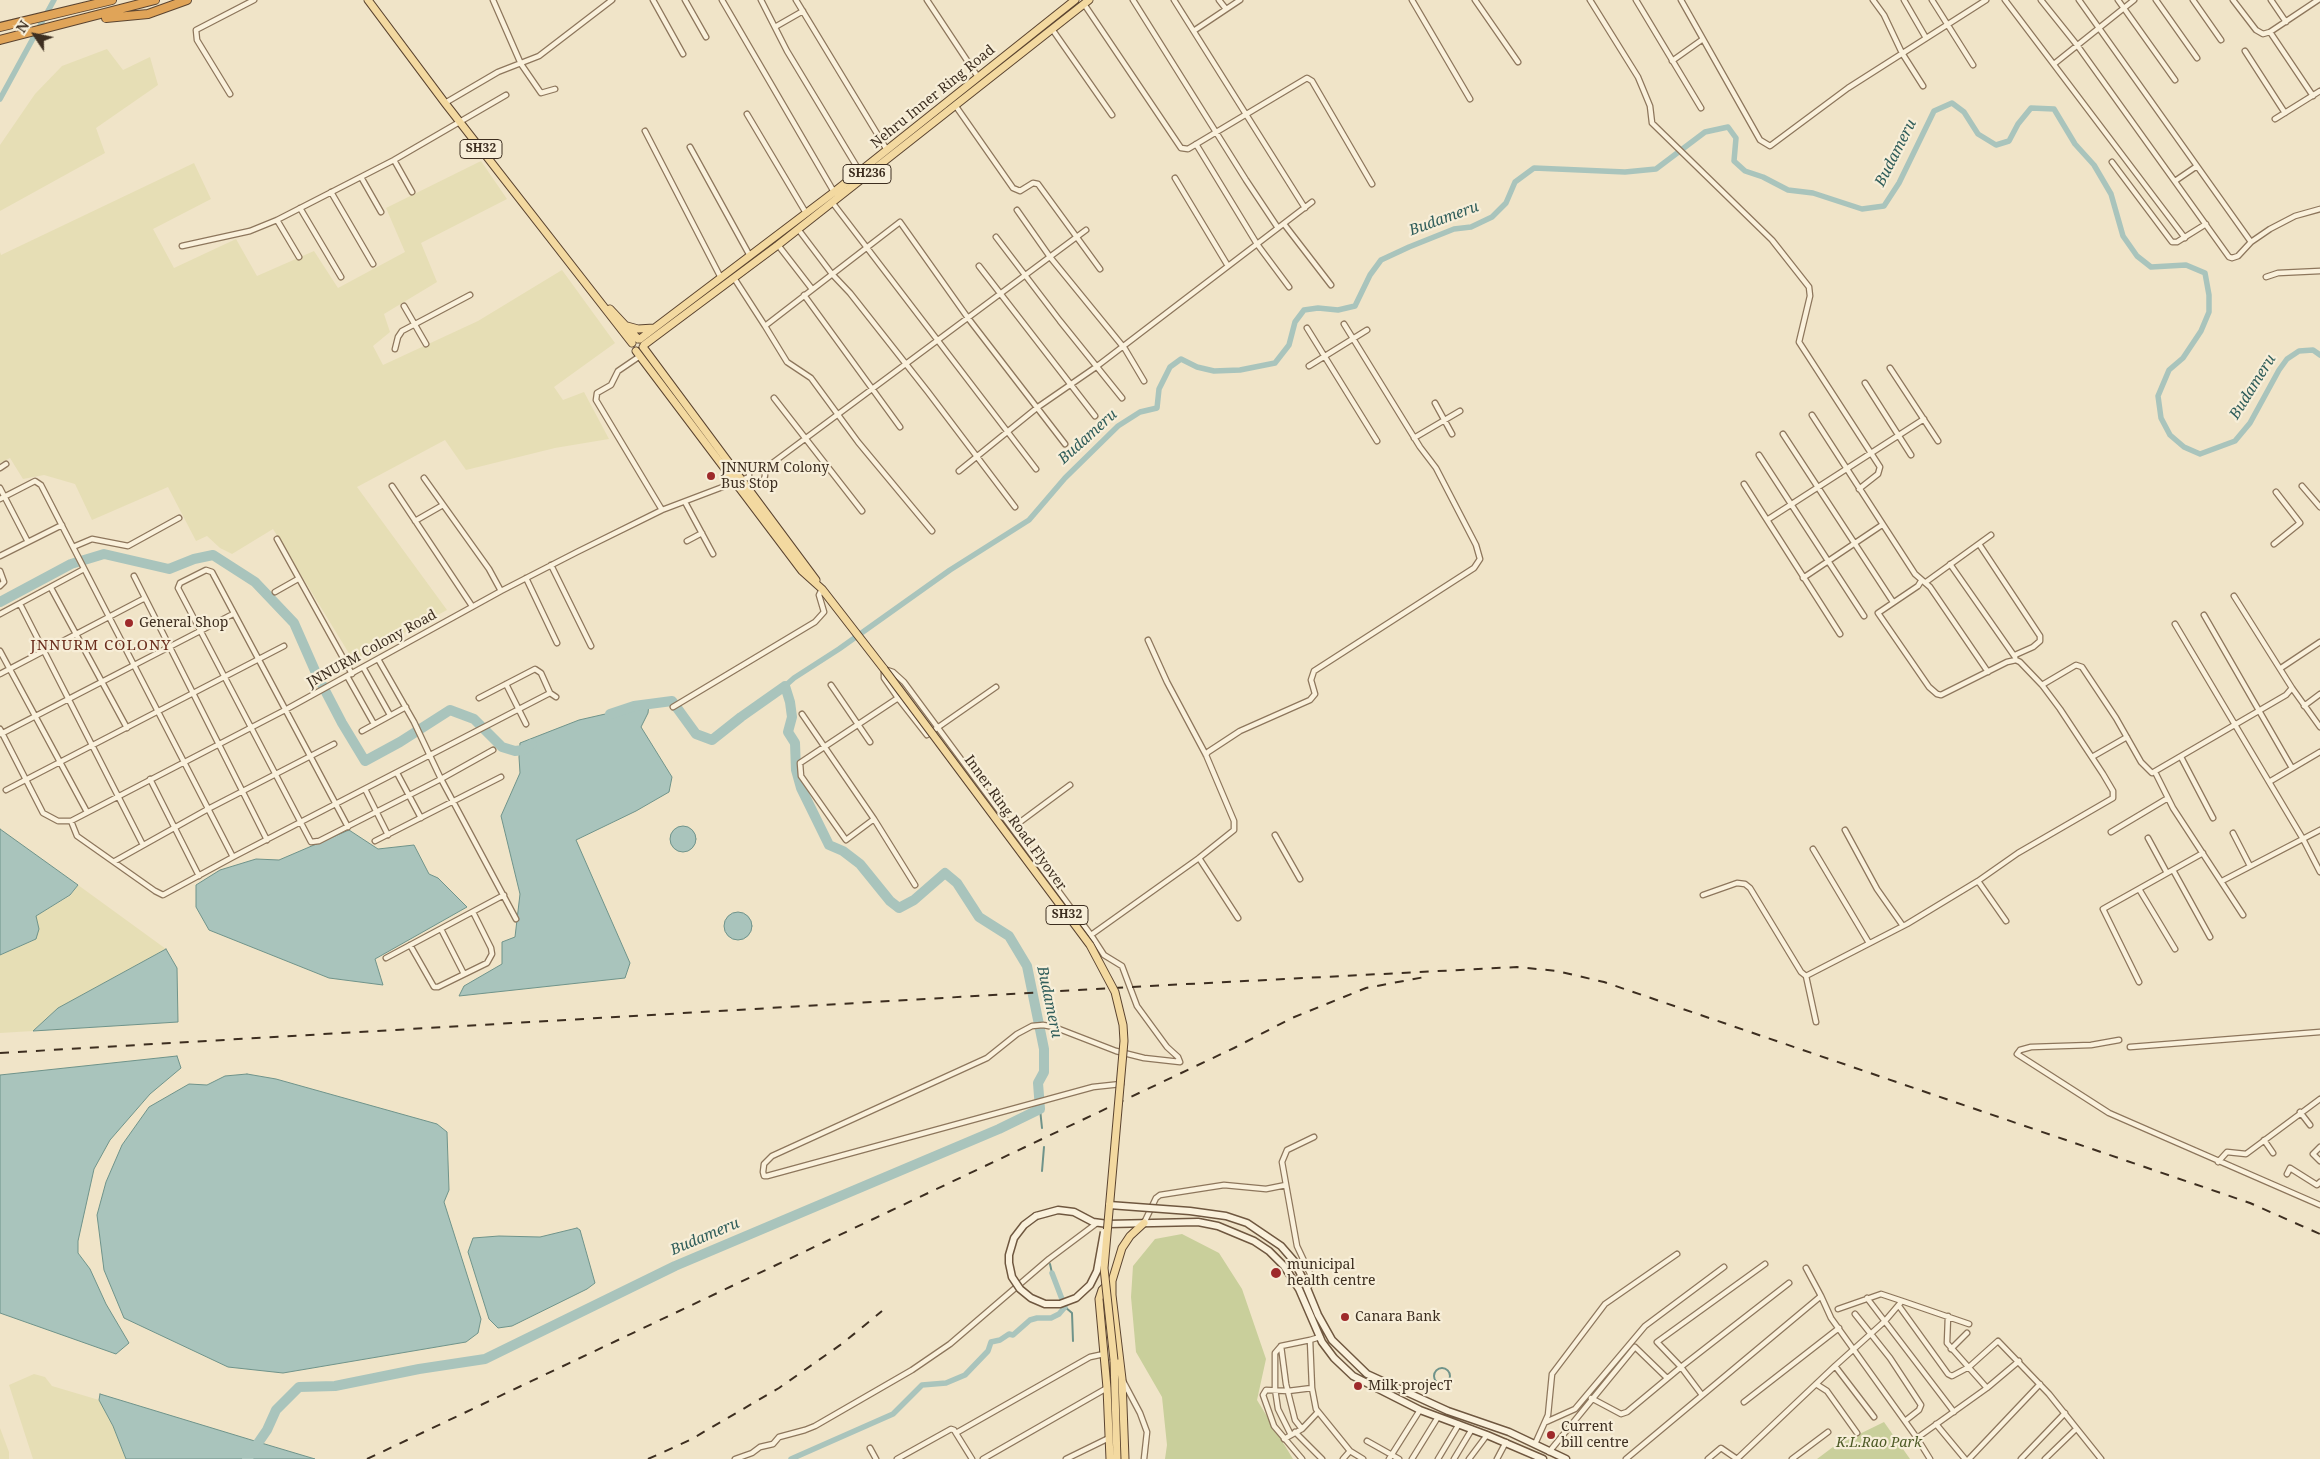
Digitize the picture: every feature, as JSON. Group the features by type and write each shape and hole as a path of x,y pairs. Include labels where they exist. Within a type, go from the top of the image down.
{"highway":[{"path":"78,8 96,0"},
{"path":"0,27 112,0"},
{"path":"0,40 155,0"},
{"path":"79,20 148,14 187,0"}],"main road":[{"name":"SH32","path":"368,0 445,103 597,297 639,346 650,356 808,567 822,589 884,669"},
{"name":"Nehru Inner Ring Road","path":"639,346 655,328 860,172 1075,0"},
{"name":"SH236","path":"639,346 651,340 778,245 1086,2"},
{"name":"SH32","path":"597,297 627,326 733,482 802,571 822,589"},
{"path":"627,326 655,328"},
{"path":"650,356 651,340"},
{"name":"Inner Ring Road Flyover","path":"884,669 1101,962 1115,992 1123,1024 1122,1084 1104,1268 1114,1360 1117,1459"},
{"path":"1125,1459 1122,1378 1112,1295 1112,1280 1122,1248 1130,1236 1144,1223"},
{"path":"1110,1459 1107,1388 1099,1299 1102,1290 1112,1280"}],"street":[{"path":"230,94 197,40 196,30 254,0"},
{"path":"493,0 521,64 541,93 554,89"},
{"path":"445,103 498,72 539,56 612,0"},
{"path":"653,0 683,54"},
{"path":"685,0 706,37"},
{"path":"722,0 834,192"},
{"path":"761,0 804,80 860,172"},
{"path":"796,0 887,150"},
{"path":"926,0 978,77"},
{"path":"1133,0 1278,228"},
{"path":"1174,0 1305,208"},
{"path":"1219,0 1226,10"},
{"path":"1194,30 1240,0"},
{"path":"1412,0 1470,99"},
{"path":"1475,0 1518,62"},
{"path":"1590,0 1638,77 1650,106 1652,123 1772,240 1810,287 1810,296 1799,342 1871,452 1880,470 1859,489"},
{"path":"1636,0 1701,108"},
{"path":"1681,0 1760,140 1766,145 1773,144 1848,88 1986,0"},
{"path":"1873,0 1884,15 1902,53 1923,86"},
{"path":"1904,0 1926,38"},
{"path":"1932,0 1973,65"},
{"path":"2005,0 2184,238"},
{"path":"2041,0 2077,45 2206,224 2226,255 2232,258 2238,256 2251,242 2285,222 2320,209"},
{"path":"2079,0 2251,242"},
{"path":"2118,0 2174,80"},
{"path":"2054,64 2134,0"},
{"path":"2156,0 2197,58"},
{"path":"2192,0 2220,40"},
{"path":"2233,0 2258,33 2266,34 2318,1"},
{"path":"2271,0 2286,22"},
{"path":"1086,2 1178,146 1184,149 1196,144 1304,78 1310,79 1357,154 1372,184"},
{"path":"775,28 803,11"},
{"path":"1052,29 1112,115"},
{"path":"2270,32 2313,96"},
{"path":"1672,61 1703,39"},
{"path":"2245,51 2285,113"},
{"path":"2275,120 2320,91"},
{"path":"182,246 250,231 277,220 394,160 506,95"},
{"path":"955,105 1013,188 1020,191 1033,183 1038,184 1100,269"},
{"path":"747,114 806,213"},
{"path":"645,131 721,278"},
{"path":"1196,144 1257,244 1289,287"},
{"path":"690,147 750,256"},
{"path":"394,160 412,192"},
{"path":"2112,162 2172,242 2184,238 2206,224"},
{"path":"2175,181 2197,166"},
{"path":"361,177 381,212"},
{"path":"1175,178 1228,266"},
{"path":"331,192 372,264"},
{"path":"832,202 1036,469"},
{"path":"959,471 1038,407 1096,366 1312,202"},
{"path":"300,208 342,277"},
{"path":"1017,210 1050,257 1122,346 1144,381"},
{"path":"277,220 299,257"},
{"path":"765,326 900,222 968,318 1065,444"},
{"path":"1284,224 1331,285"},
{"path":"798,229 1015,507"},
{"path":"763,470 765,477 760,483 752,482 749,477 750,471 754,468 763,470 1086,230"},
{"path":"996,237 1122,398"},
{"path":"778,245 812,289"},
{"path":"979,266 1095,416"},
{"path":"2266,276 2278,272 2320,271"},
{"path":"734,278 788,362 811,378 837,415 932,531"},
{"path":"395,349 399,334 470,295"},
{"path":"804,295 900,427"},
{"path":"404,306 426,344"},
{"path":"1206,755 1240,731 1310,700 1315,694 1311,680 1314,671 1478,564 1480,554 1436,468 1414,438 1344,324"},
{"path":"1306,328 1377,441"},
{"path":"1309,366 1367,330"},
{"path":"639,346 618,371 610,386 597,393 596,400 662,510"},
{"path":"1890,368 1938,441"},
{"path":"1865,382 1911,455"},
{"path":"774,398 804,439 862,511"},
{"path":"1435,403 1452,434"},
{"path":"1414,438 1460,411"},
{"path":"1812,415 1882,525 1988,672"},
{"path":"1767,520 1924,419"},
{"path":"1783,434 1893,602"},
{"path":"1759,455 1864,616"},
{"path":"0,468 6,464"},
{"name":"JNNURM Colony Road","path":"71,821 285,710 501,590 662,510 749,477"},
{"path":"424,478 489,569 501,590"},
{"path":"2,498 35,481 39,482 233,857"},
{"path":"1744,484 1840,634"},
{"path":"392,486 472,606"},
{"path":"2302,486 2320,507"},
{"path":"0,488 2,498 28,542"},
{"path":"2274,544 2300,523 2276,492"},
{"path":"685,502 713,554"},
{"path":"415,521 443,505"},
{"path":"73,547 92,539 128,546 179,518"},
{"path":"0,556 62,525"},
{"path":"1803,578 1882,525"},
{"path":"687,541 702,533"},
{"path":"1979,544 2041,638 2034,647 2015,658 1941,695 1934,692 1878,616 1878,613 1991,535"},
{"path":"276,539 374,724"},
{"path":"1806,976 1903,926 1978,881 2018,852 2113,798 2109,784 2042,685 2015,658 1950,564"},
{"path":"551,565 591,646"},
{"path":"0,614 51,588 83,567"},
{"path":"348,827 210,570 180,583 178,588 250,728 309,840 314,843 348,827 442,779 493,750"},
{"path":"0,571 4,582 0,586"},
{"path":"134,576 268,840"},
{"path":"526,578 558,643"},
{"path":"276,592 298,579"},
{"path":"51,588 127,728"},
{"path":"673,707 815,622 824,612 818,595 822,589"},
{"path":"2234,596 2292,688 2320,727"},
{"path":"0,674 145,598"},
{"path":"20,604 143,846"},
{"path":"232,614 1,733 43,812 58,820 71,821 77,836 155,891 164,895 233,857 550,693"},
{"path":"2204,615 2260,709 2292,768"},
{"path":"2175,624 2320,872"},
{"path":"1091,935 1200,858 1235,826 1206,755 1167,682 1148,640"},
{"path":"2281,668 2319,644"},
{"path":"6,790 284,646"},
{"path":"0,651 87,812"},
{"path":"378,659 414,722 516,920"},
{"path":"2042,685 2076,665 2080,665 2116,718 2149,772 2156,772 2234,724 2286,695 2292,688"},
{"path":"364,667 390,715"},
{"path":"996,687 937,727 927,735 891,689 884,678 884,669 893,672 904,682 937,727 1091,935 1104,955 1122,966 1137,1006 1180,1062 1144,1058 1116,1051 1064,1030 1043,1025 1032,1026 1017,1034 987,1058 772,1156 764,1164 764,1176 1092,1087 1122,1084"},
{"path":"480,698 535,670 540,673 550,693 556,697"},
{"path":"506,684 526,724"},
{"path":"831,685 870,742"},
{"path":"2304,706 2320,694"},
{"path":"874,819 846,840 801,776 800,763 898,698"},
{"path":"362,731 406,707"},
{"path":"802,714 874,819 915,885"},
{"path":"2092,757 2126,737"},
{"path":"115,861 208,809 334,744"},
{"path":"2269,782 2320,752"},
{"path":"2181,757 2213,818"},
{"path":"2156,772 2168,798 2243,915"},
{"path":"397,773 421,818"},
{"path":"375,841 501,777"},
{"path":"150,779 199,876"},
{"path":"1012,828 1070,785"},
{"path":"365,789 388,835"},
{"path":"2111,832 2168,798"},
{"path":"1845,830 1878,889 1903,926"},
{"path":"2222,881 2320,830"},
{"path":"2233,833 2250,866"},
{"path":"1275,835 1300,879"},
{"path":"2148,838 2167,873"},
{"path":"1813,849 1869,943"},
{"path":"2139,982 2102,909 2203,853"},
{"path":"1200,858 1238,918"},
{"path":"2173,870 2210,937"},
{"path":"1978,881 2006,921"},
{"path":"1703,895 1737,883 1745,884 1750,888 1801,972 1806,976 1816,1022"},
{"path":"2139,889 2176,949"},
{"path":"386,958 504,895"},
{"path":"410,945 434,986 438,987 487,963 492,954 491,948 472,912"},
{"path":"440,929 464,974"},
{"path":"2130,1047 2320,1032"},
{"path":"2119,1040 2091,1045 2031,1047 2020,1050 2017,1054 2109,1113 2320,1205"},
{"path":"2218,1162 2226,1152 2243,1155 2320,1099"},
{"path":"2300,1112 2310,1125"},
{"path":"1307,1289 1313,1280 1297,1246 1282,1162 1287,1150 1314,1137"},
{"path":"2264,1140 2273,1153"},
{"path":"2320,1146 2312,1154 2320,1161"},
{"path":"2287,1174 2290,1168 2317,1185 2320,1182"},
{"path":"1144,1223 1156,1198 1160,1195 1224,1185 1266,1189 1286,1185"},
{"path":"1543,1459 1506,1442 1420,1410 1353,1376 1334,1358 1320,1337 1299,1289 1284,1266 1269,1251 1254,1240 1218,1226 1198,1222 1144,1223 1097,1223 1066,1210 1050,1211 1036,1216 1024,1225 1014,1238 1009,1255 1010,1269 1016,1284 1025,1294 1039,1302 1060,1304 1076,1298 1090,1284 1098,1266 1109,1206 1190,1211 1226,1216 1247,1223 1281,1246 1294,1261 1318,1315 1336,1346 1367,1374 1423,1400 1509,1432 1566,1459"},
{"path":"735,1459 752,1453 760,1446 773,1444 779,1437 815,1426 912,1370 950,1344 1049,1259 1097,1223"},
{"path":"1535,1444 1546,1422 1552,1374 1602,1308 1677,1254"},
{"path":"1702,1395 1681,1367 1657,1342 1765,1264"},
{"path":"1546,1422 1574,1409 1641,1329 1724,1267"},
{"path":"1806,1268 1826,1310 1905,1420 1930,1459"},
{"path":"1592,1398 1624,1414 1789,1283"},
{"path":"1838,1309 1882,1294 1969,1324"},
{"path":"1626,1459 1820,1296"},
{"path":"1867,1298 1954,1412"},
{"path":"1708,1459 1721,1448 1737,1459 1835,1366 1886,1321 1902,1301"},
{"path":"1899,1306 1948,1374 1956,1376 1998,1341 2040,1384 2101,1459"},
{"path":"1855,1314 1890,1358 1921,1405 1919,1410 1905,1420"},
{"path":"1948,1316 1946,1338 1952,1348 1987,1388"},
{"path":"1744,1402 1839,1328"},
{"path":"1952,1348 1967,1333"},
{"path":"1320,1337 1282,1346 1275,1353 1275,1389 1278,1410 1293,1434 1322,1459"},
{"path":"1310,1340 1312,1388 1318,1412 1350,1451 1363,1459"},
{"path":"1282,1346 1288,1390 1295,1420 1302,1429"},
{"path":"1549,1452 1635,1347 1667,1378"},
{"path":"956,1433 1090,1358 1104,1354"},
{"path":"1916,1438 1987,1388 2019,1361"},
{"path":"1835,1366 1874,1417"},
{"path":"1122,1378 1140,1413 1147,1432 1144,1459"},
{"path":"1816,1384 1826,1391 1856,1433"},
{"path":"1969,1459 2040,1384"},
{"path":"983,1459 1107,1388"},
{"path":"1302,1459 1274,1426 1263,1395 1266,1390 1312,1388"},
{"path":"1390,1457 1420,1410"},
{"path":"1284,1439 1302,1429 1318,1412"},
{"path":"2021,1459 2065,1413"},
{"path":"1412,1459 1438,1417"},
{"path":"1438,1459 1459,1424"},
{"path":"1936,1424 1964,1459"},
{"path":"897,1459 948,1429 954,1430 972,1459"},
{"path":"1454,1459 1472,1429"},
{"path":"2045,1459 2076,1429"},
{"path":"1792,1459 1828,1432"},
{"path":"1469,1459 1487,1435"},
{"path":"1066,1459 1109,1438"},
{"path":"1367,1440 1390,1457 1399,1459"},
{"path":"1498,1459 1506,1442"},
{"path":"870,1448 876,1459"},
{"path":"1342,1459 1350,1451"},
{"path":"1523,1459 1526,1452"},
{"path":"2091,1459 2096,1454"}],"shaded area":[{"path":"107,49 123,70 150,57 158,85 96,128 105,153 0,211 0,145 35,94 62,66"},
{"path":"481,161 507,199 421,243 437,282 384,314 390,332 373,346 383,365 478,321 562,270 615,343 554,387 563,400 584,392 609,439 555,448 466,470 445,440 357,487 447,610 353,660 273,529 232,554 220,548 207,536 196,541 168,487 92,520 75,484 44,475 23,479 10,458 0,463 0,252 1,255 194,163 211,199 153,229 174,268 236,239 257,276 314,251 338,288 405,252 386,208"},
{"path":"78,885 166,949 58,1008 33,1031 0,1033 0,955 36,939 36,916 70,896"},
{"path":"34,1374 45,1377 52,1386 99,1400 113,1426 126,1459 33,1459 9,1385"},
{"path":"0,1428 9,1452 9,1459 0,1459"}],"green space":[{"path":"1182,1234 1219,1253 1242,1289 1266,1359 1257,1400 1293,1459 1165,1459 1167,1445 1162,1397 1136,1352 1131,1297 1133,1266 1155,1239"},
{"name":"K.L.Rao Park","path":"1884,1422 1910,1459 1817,1459 1833,1447"}],"water":[{"path":"649,704 648,713 641,727 672,777 669,792 636,811 576,840 630,963 625,978 459,996 464,986 502,964 502,942 515,937 520,894 501,816 520,773 520,743 579,720"},
{"path":"683,826 692,830 696,839 692,848 683,852 674,848 670,839 674,830"},
{"path":"0,829 78,885 70,895 36,916 39,929 36,939 0,955"},
{"path":"349,830 378,849 414,845 429,874 438,878 467,907 375,959 383,985 329,978 209,930 196,907 196,885 220,870 256,859 279,860"},
{"path":"738,912 748,916 752,926 748,936 738,940 728,936 724,926 728,916"},
{"path":"166,949 177,968 178,1022 33,1031 58,1008"},
{"path":"177,1056 181,1068 150,1094 110,1140 94,1169 78,1241 78,1253 90,1269 106,1304 129,1343 116,1354 0,1313 0,1075"},
{"path":"247,1074 276,1079 437,1124 447,1132 449,1190 444,1202 481,1319 478,1333 466,1342 283,1373 228,1367 124,1318 104,1270 97,1215 106,1182 122,1145 149,1107 189,1084 207,1085 225,1076"},
{"path":"577,1228 580,1230 595,1283 587,1289 512,1326 498,1328 489,1319 468,1252 473,1238 499,1236 540,1237"},
{"path":"100,1394 315,1459 126,1459 113,1426 99,1400"}],"waterway":[{"path":"0,99 54,0"},
{"name":"Budameru","path":"785,686 950,570 1029,520 1065,478 1118,426 1140,412 1157,408 1159,389 1170,367 1181,359 1197,367 1214,371 1240,370 1275,363 1289,345 1295,322 1304,310 1318,308 1338,310 1355,306 1370,275 1381,260 1454,229 1471,227 1492,217 1506,203 1515,182 1534,168 1625,172 1656,169 1705,132 1728,127 1736,138 1734,161 1745,171 1763,177 1788,190 1813,193 1862,209 1884,206 1899,183 1934,111 1952,103 1964,112 1978,134 1996,145 2009,141 2018,124 2031,108 2054,109 2075,144 2094,165 2111,194 2123,236 2137,256 2151,267 2186,265 2205,273 2209,295 2209,312 2201,331 2183,358 2169,370 2158,396 2161,418 2170,435 2184,447 2200,454 2235,441 2250,423 2287,359 2299,351 2313,350 2320,355"},
{"path":"0,602 71,564 104,554 169,569 194,559 213,555 255,582 294,623 316,673 342,723 365,761 400,742 450,710 474,719 502,747 515,751 523,750 532,744"},
{"name":"Budameru","path":"247,1459 267,1430 276,1410 299,1387 335,1386 419,1369 485,1359 675,1266 999,1129 1040,1109 1038,1083 1044,1072 1044,1049 1027,966 1009,936 979,917 957,883 945,873 914,900 899,908 890,901 860,864 843,851 829,845 801,788 796,770 795,743 788,732 792,717 785,686 712,740 696,734 672,701 634,706 610,714"},
{"path":"1040,1109 1042,1128"},
{"path":"1042,1171 1044,1147"},
{"path":"1050,1264 1052,1273"},
{"path":"791,1459 893,1414 922,1385 946,1383 965,1375 988,1351 991,1342 1000,1340 1009,1334 1013,1335 1030,1320 1051,1318 1059,1314 1065,1307 1052,1273"},
{"path":"1065,1307 1072,1313 1073,1341"},
{"path":"1442,1368 1448,1370 1450,1376 1448,1382 1442,1384 1436,1382 1434,1376 1436,1370 1442,1368"}],"railway":[{"path":"0,1053 1130,987 1517,967 1557,971 1604,982 2250,1203 2320,1234"},
{"path":"367,1459 1234,1048 1292,1018 1366,988 1430,976"},
{"path":"648,1459 690,1440 779,1388 843,1343 882,1311"}],"place":[{"name":"JNNURM Colony Bus Stop","path":"711,476"},
{"name":"General Shop","path":"129,623"},
{"name":"municipal health centre","path":"1276,1273"},
{"name":"Canara Bank","path":"1345,1317"},
{"name":"Milk projecT","path":"1358,1386"},
{"name":"Current bill centre","path":"1551,1435"}],"district":[{"name":"JNNURM COLONY","path":"101,646"}]}
